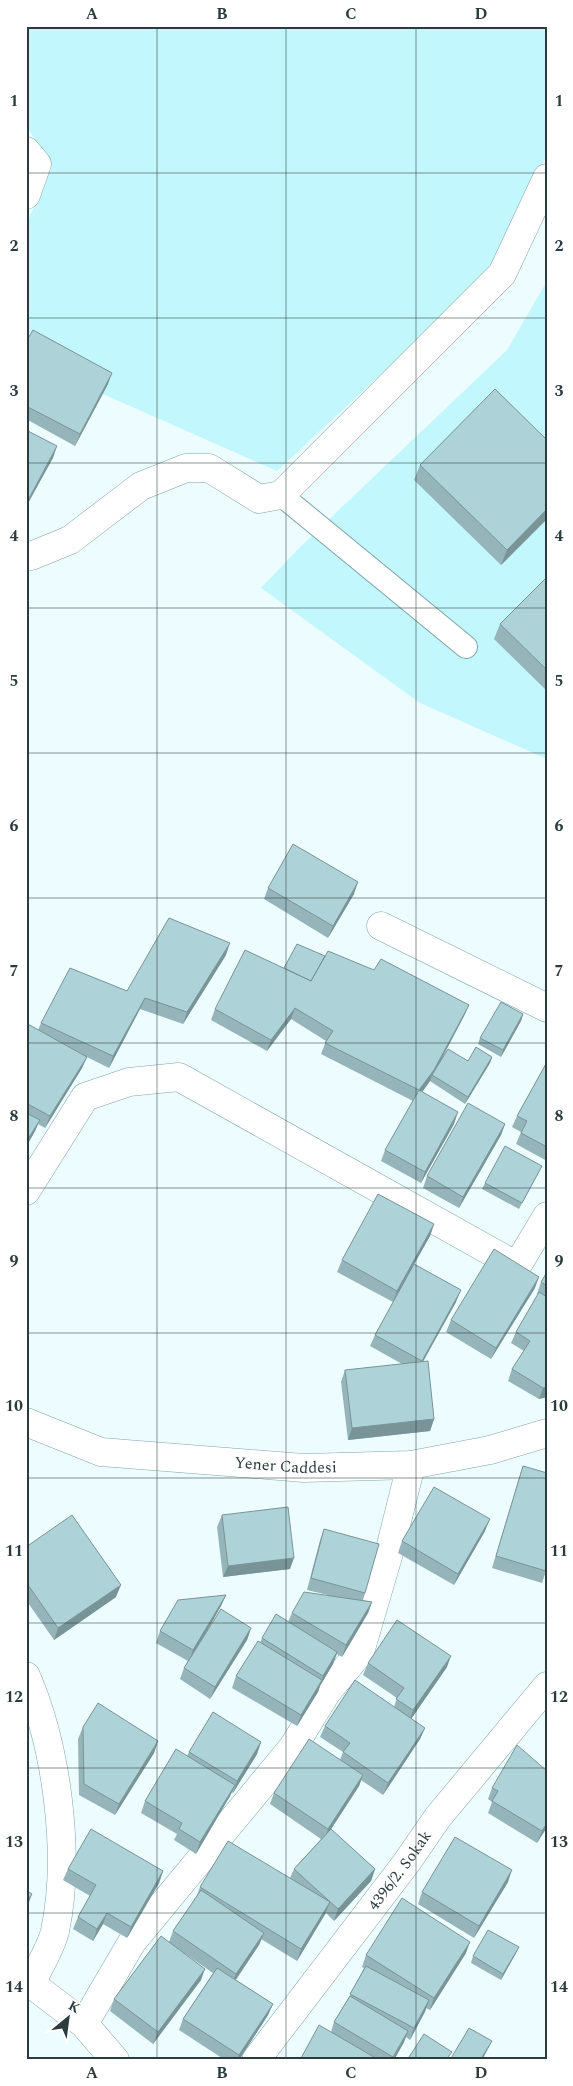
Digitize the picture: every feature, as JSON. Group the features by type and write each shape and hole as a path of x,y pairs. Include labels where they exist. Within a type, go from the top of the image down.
{"street":[{"path":"26,151 37,164 26,196"},
{"path":"26,555 31,556 70,540 141,486 186,468 209,468 259,499 281,496 502,274 547,178"},
{"path":"381,926 547,1008"},
{"path":"26,1191 85,1097 129,1082 179,1077 517,1266 547,1216"},
{"name":"Yener Caddesi","path":"27,1424 101,1452 304,1468 411,1465 490,1450 547,1433"},
{"path":"84,2024 132,1942 293,1746 327,1692 360,1652 389,1553 411,1465"},
{"path":"26,1676 44,1731 48,1750 60,1816 62,1866 54,1932 29,1981 84,2024 115,2060"},
{"name":"4396/2. Sokak","path":"256,2060 407,1862 438,1817 547,1686"}],"lane":[{"path":"281,496 466,647"}],"shaded area":[{"path":"26,26 547,26 547,154 493,270 277,471 26,360 26,225 52,167 26,125"},
{"path":"547,281 547,759 420,703 261,588 301,546 507,350"}],"building":[{"path":"33,330 112,373 80,434 26,406 26,342"},
{"path":"495,389 547,440 547,509 507,550 420,465"},
{"path":"26,430 57,446 26,504"},
{"path":"547,577 547,670 500,624"},
{"path":"293,844 358,882 333,926 268,888"},
{"path":"169,918 230,943 187,1012 145,998 113,1056 41,1023 70,968 127,991"},
{"path":"297,944 325,956 311,981 284,968"},
{"path":"245,950 311,981 328,951 374,970 381,959 469,1005 434,1070 419,1090 325,1043 333,1031 295,1008 271,1040 215,1009"},
{"path":"501,1002 523,1014 503,1050 480,1038"},
{"path":"26,1023 87,1057 50,1116 26,1103"},
{"path":"476,1047 492,1057 468,1097 432,1075 448,1049 468,1061"},
{"path":"547,1062 547,1147 521,1133 527,1121 517,1116"},
{"path":"419,1090 458,1112 425,1172 385,1150"},
{"path":"468,1103 505,1124 463,1197 427,1176"},
{"path":"26,1113 40,1120 26,1142"},
{"path":"505,1146 542,1166 522,1203 485,1183"},
{"path":"378,1194 434,1224 397,1291 342,1260"},
{"path":"494,1249 539,1277 496,1348 451,1320"},
{"path":"414,1264 461,1290 422,1361 375,1335"},
{"path":"547,1272 547,1286 541,1282"},
{"path":"539,1292 547,1297 547,1387 543,1388 512,1369 530,1341 516,1332"},
{"path":"428,1361 434,1419 352,1428 345,1370"},
{"path":"523,1466 547,1473 546,1571 496,1556"},
{"path":"434,1487 490,1519 458,1574 402,1541"},
{"path":"288,1507 294,1558 228,1566 222,1515"},
{"path":"72,1515 121,1585 58,1628 26,1582 26,1547"},
{"path":"324,1529 379,1544 365,1593 311,1578"},
{"path":"304,1592 372,1602 346,1645 292,1613"},
{"path":"226,1595 193,1650 160,1631 178,1600"},
{"path":"221,1609 251,1628 215,1687 184,1668"},
{"path":"276,1614 337,1652 323,1676 262,1638"},
{"path":"397,1620 451,1656 413,1710 396,1699 404,1688 368,1663"},
{"path":"258,1641 322,1680 301,1715 236,1676"},
{"path":"355,1680 425,1728 388,1783 343,1752 350,1743 325,1726"},
{"path":"98,1703 158,1741 119,1804 84,1784 83,1727"},
{"path":"213,1712 261,1742 237,1781 189,1752"},
{"path":"309,1739 363,1775 328,1829 274,1793"},
{"path":"517,1745 547,1771 547,1823 542,1831 492,1801 498,1791 492,1788"},
{"path":"176,1749 235,1785 200,1842 179,1829 182,1823 145,1801"},
{"path":"91,1829 163,1871 131,1927 107,1913 97,1929 78,1917 96,1885 68,1869"},
{"path":"331,1829 375,1869 338,1909 294,1869"},
{"path":"455,1837 512,1870 479,1926 422,1892"},
{"path":"228,1841 330,1902 301,1949 200,1887"},
{"path":"26,1890 32,1894 26,1902"},
{"path":"201,1890 264,1933 236,1974 173,1931"},
{"path":"402,1898 470,1942 434,1998 366,1955"},
{"path":"488,1930 519,1947 503,1974 473,1956"},
{"path":"161,1936 205,1969 158,2032 114,1999"},
{"path":"366,1966 429,2000 414,2028 350,1994"},
{"path":"217,1968 273,2004 239,2055 183,2019"},
{"path":"350,1996 408,2031 393,2057 334,2022"},
{"path":"319,2025 379,2060 300,2060"},
{"path":"469,2028 492,2041 480,2060 450,2060"},
{"path":"424,2034 452,2052 446,2060 407,2060"}]}
